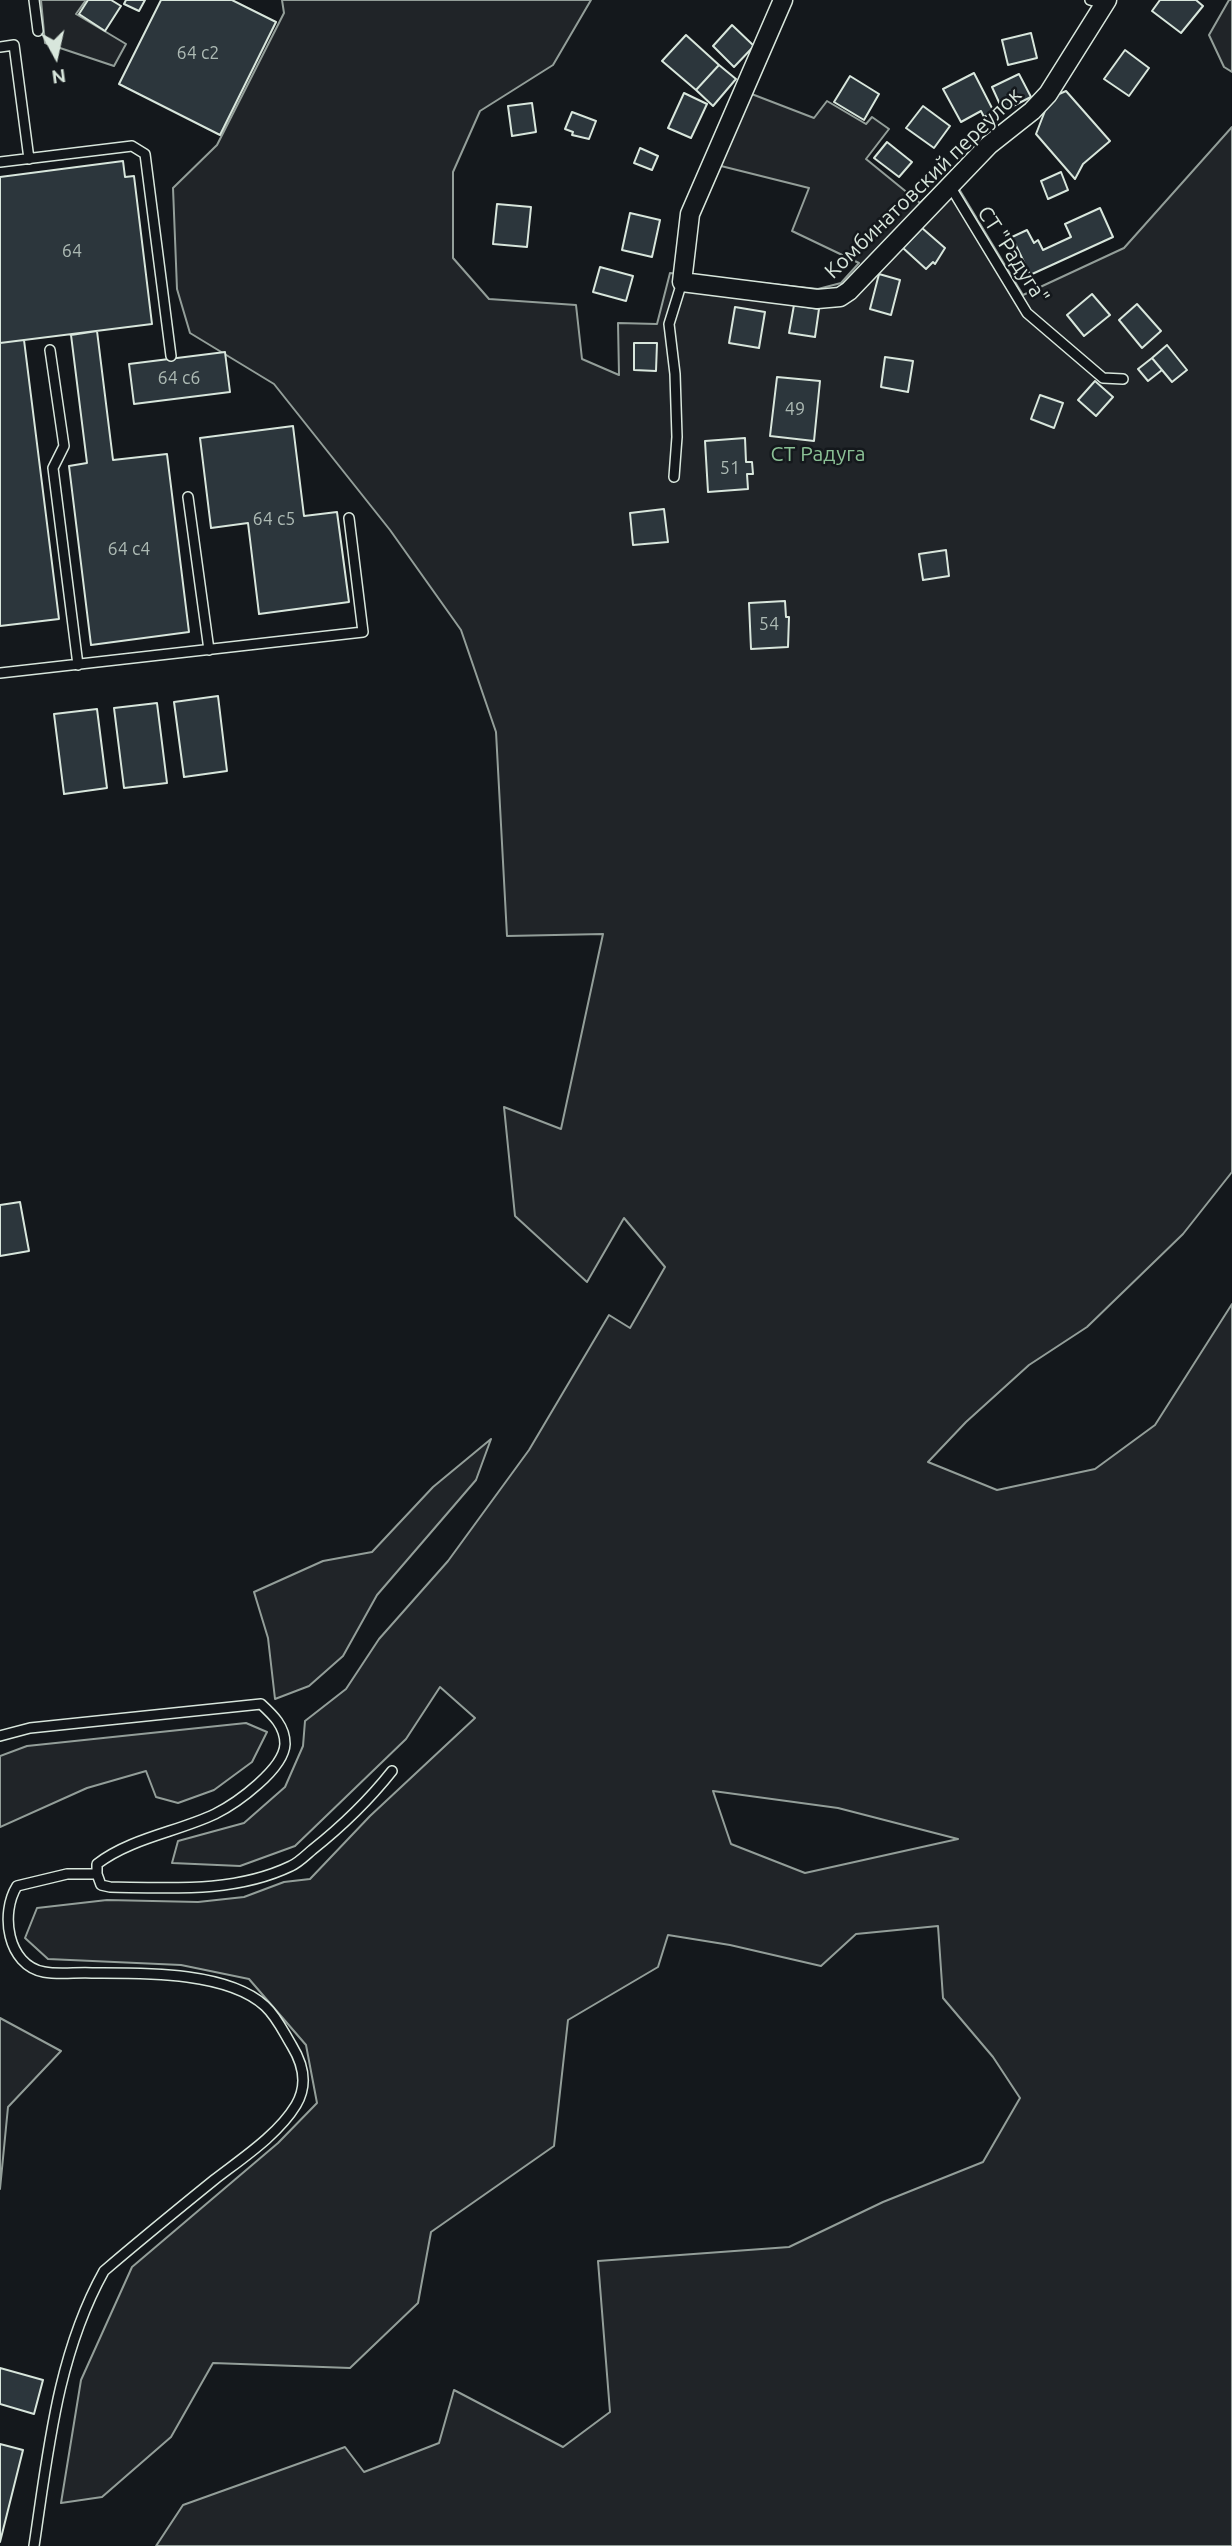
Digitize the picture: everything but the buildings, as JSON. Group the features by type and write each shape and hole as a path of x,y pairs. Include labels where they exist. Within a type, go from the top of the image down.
{"street":[{"path":"682,282 690,214 783,0"},
{"name":"Комбинатовский переулок","path":"682,282 817,299 840,297 989,145 1032,111 1048,94 1100,1"}],"lane":[{"path":"34,0 38,31"},
{"path":"0,47 14,46 29,159"},
{"path":"0,162 132,146 145,154 171,356"},
{"name":"СТ \"Радуга\"","path":"950,186 1027,313 1103,378 1123,379"},
{"path":"674,477 675,374 668,324 682,282"},
{"path":"50,350 64,446 53,468 78,664"},
{"path":"188,497 209,650"},
{"path":"0,673 363,632 349,518"},
{"path":"0,1736 30,1728 261,1704 277,1718 285,1746 275,1768 217,1813 113,1852 97,1864 101,1885 110,1887 180,1888 226,1884 270,1874 293,1865 333,1834 392,1771"},
{"path":"34,2546 58,2390 89,2298 104,2271 265,2140 297,2105 304,2072 300,2060 265,2005 207,1979 158,1973 44,1972 25,1965 12,1944 8,1915 10,1897 18,1886 67,1874 97,1874"}],"green space":[{"path":"41,0 86,0 76,14 126,44 114,66 45,43"},
{"name":"СТ Радуга","path":"282,0 591,0 553,65 480,111 453,172 453,258 489,299 576,305 582,359 619,375 618,323 657,324 670,273 818,289 841,283 859,263 792,231 809,188 717,165 749,93 814,118 827,101 866,124 872,117 889,129 866,159 920,203 948,176 956,184 1023,295 1124,248 1232,127 1232,1172 1183,1234 1087,1327 1029,1365 966,1422 928,1462 997,1490 1095,1469 1155,1425 1232,1304 1232,2546 156,2546 183,2505 345,2447 364,2472 439,2443 454,2390 563,2447 610,2412 598,2261 789,2247 883,2202 983,2162 1020,2098 993,2057 943,1998 938,1926 856,1934 821,1966 730,1945 668,1935 658,1967 568,2020 554,2146 431,2232 418,2303 350,2368 213,2363 171,2437 102,2497 61,2503 81,2380 132,2267 278,2143 317,2103 306,2045 249,1979 181,1965 48,1959 25,1938 37,1908 107,1900 198,1902 244,1897 284,1882 310,1879 370,1816 475,1718 440,1687 406,1739 295,1846 240,1866 172,1863 178,1841 244,1823 285,1787 303,1746 305,1721 346,1689 379,1639 448,1561 529,1450 609,1315 630,1328 665,1267 624,1218 587,1282 515,1216 504,1107 561,1129 603,934 507,936 496,732 461,630 390,530 274,384 190,333 177,289 173,188 217,145 284,13","holes":["713,1791 838,1808 958,1839 805,1873 731,1844"]},
{"path":"1229,0 1232,0 1232,72 1224,67 1209,35"},
{"path":"491,1439 476,1480 377,1595 343,1656 309,1686 275,1699 268,1638 254,1592 323,1561 372,1552 433,1487"},
{"path":"246,1723 267,1732 252,1762 214,1790 178,1803 156,1797 146,1771 87,1788 0,1827 0,1756 27,1746"},
{"path":"0,2018 61,2051 8,2107 0,2189"}]}
